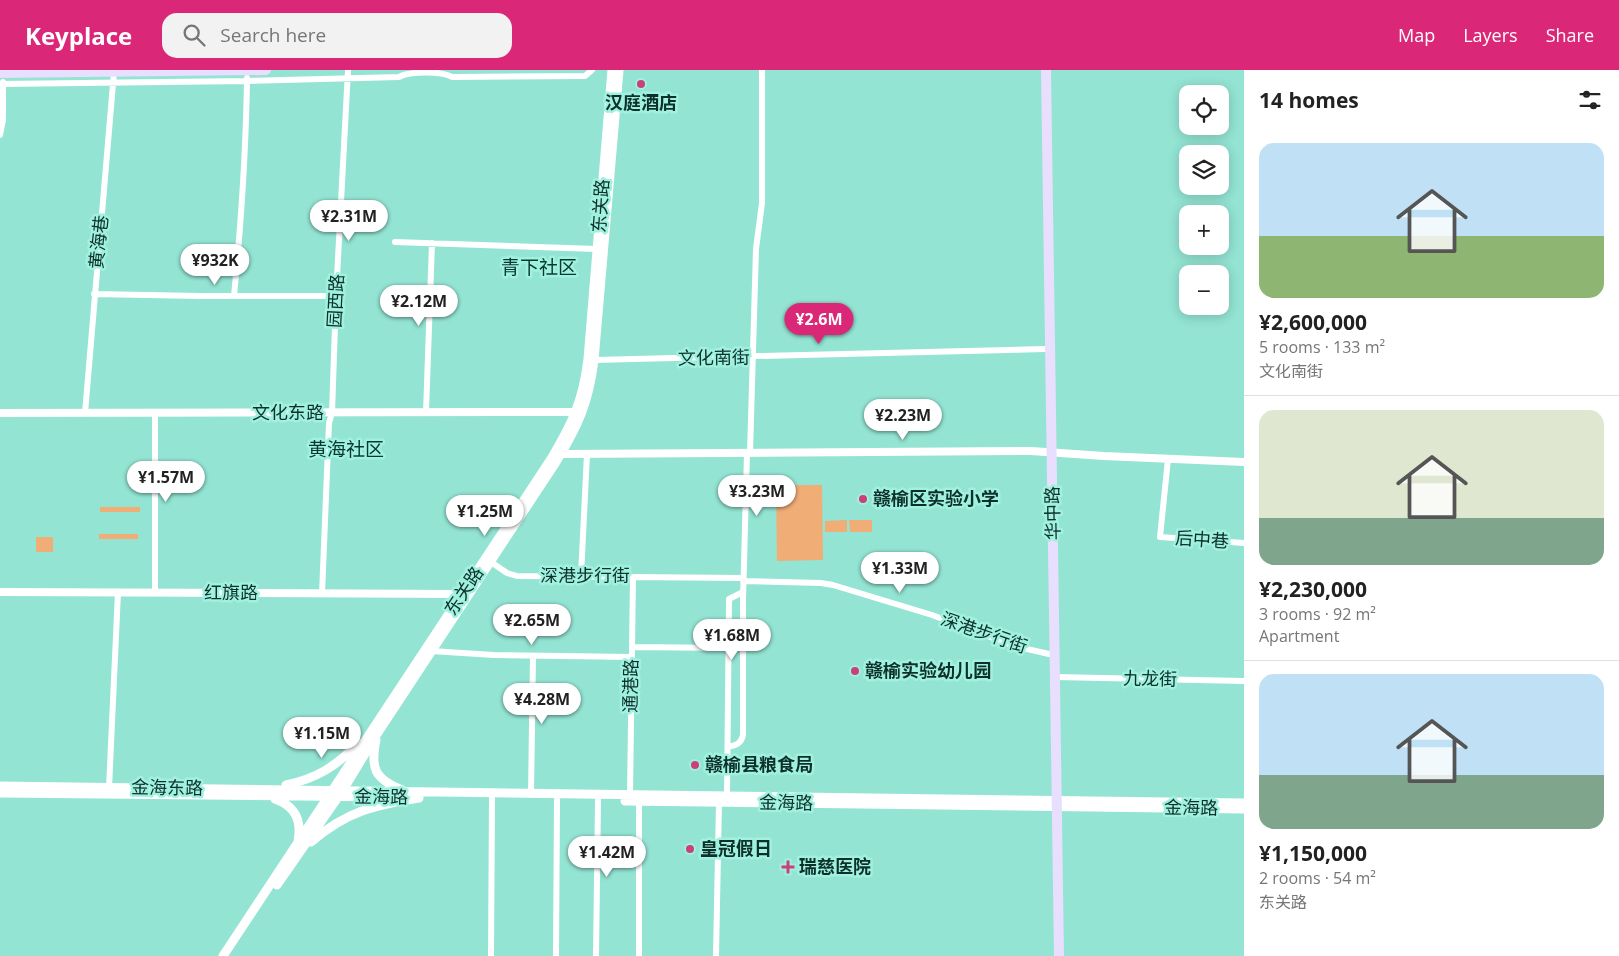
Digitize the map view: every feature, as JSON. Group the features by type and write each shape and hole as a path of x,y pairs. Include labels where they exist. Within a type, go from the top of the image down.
{"main road":[{"path":"1,78 247,76 266,70"},
{"name":"东关路","path":"223,956 336,793 462,594 551,459 577,412 584,390 586,373 612,70"},
{"name":"东关路","path":"374,732 432,651 562,454 578,424 587,400 594,360 619,70"},
{"name":"华中路","path":"1040,70 1045,350 1055,678 1052,956"},
{"name":"华中路","path":"1046,70 1049,654 1058,956"},
{"path":"374,732 373,762 377,773 385,783 406,792"},
{"path":"269,792 321,774 341,761 374,732"},
{"name":"金海东路","path":"0,786 336,793"},
{"path":"269,792 293,809 299,822 298,848"},
{"name":"金海东路","path":"0,793 269,792"},
{"name":"金海路","path":"336,793 406,792 727,796 1244,809"},
{"name":"金海路","path":"336,793 419,798 719,802 1244,803"},
{"path":"298,848 340,820 360,811 382,804 419,798"},
{"name":"东关路","path":"230,956 298,848"}],"street":[{"name":"园西路","path":"322,594 348,70"},
{"path":"234,296 244,168 247,76 348,78 399,76 405,73 446,73 452,77 585,76 592,70"},
{"path":"728,747 738,744 743,735 743,579 756,249 762,203 762,70"},
{"name":"黄海巷","path":"85,413 114,77"},
{"path":"0,135 2,120 1,78"},
{"path":"395,242 598,249"},
{"path":"426,412 432,243"},
{"path":"94,294 336,296"},
{"name":"文化南街","path":"594,360 1045,350"},
{"name":"文化东路","path":"0,413 577,412"},
{"path":"155,593 156,413"},
{"path":"562,454 1049,452 1244,462"},
{"path":"582,576 587,454"},
{"name":"后中巷","path":"1168,459 1160,537 1244,543"},
{"name":"深港步行街","path":"491,562 512,575 743,579 821,583 932,615 1014,646 1049,654"},
{"name":"通港路","path":"630,795 633,577"},
{"name":"红旗路","path":"0,592 462,594"},
{"path":"109,788 118,592"},
{"path":"727,796 729,599 743,592"},
{"path":"632,647 729,648"},
{"path":"432,651 533,656 632,657"},
{"path":"531,794 533,656"},
{"name":"九龙街","path":"1055,678 1244,681"},
{"path":"491,956 492,799"},
{"path":"556,956 557,800"},
{"path":"596,956 598,800"},
{"path":"639,801 639,956"},
{"path":"716,956 719,802"}],"shaded area":[{"path":"776,485 822,485 823,560 777,561"},
{"path":"100,507 140,507 140,512 100,512"},
{"path":"847,520 847,532 825,532 825,521"},
{"path":"849,520 872,520 872,532 850,532"},
{"path":"99,534 138,534 138,539 99,539"},
{"path":"36,537 53,537 53,552 36,552"}],"place":[{"name":"汉庭酒店","path":"641,84"},
{"name":"赣榆区实验小学","path":"863,499"},
{"name":"赣榆实验幼儿园","path":"855,671"},
{"name":"赣榆县粮食局","path":"695,765"},
{"name":"皇冠假日","path":"690,849"},
{"name":"瑞慈医院","path":"788,867"}],"district":[{"name":"青下社区","path":"539,267"},
{"name":"黄海社区","path":"346,449"}]}
